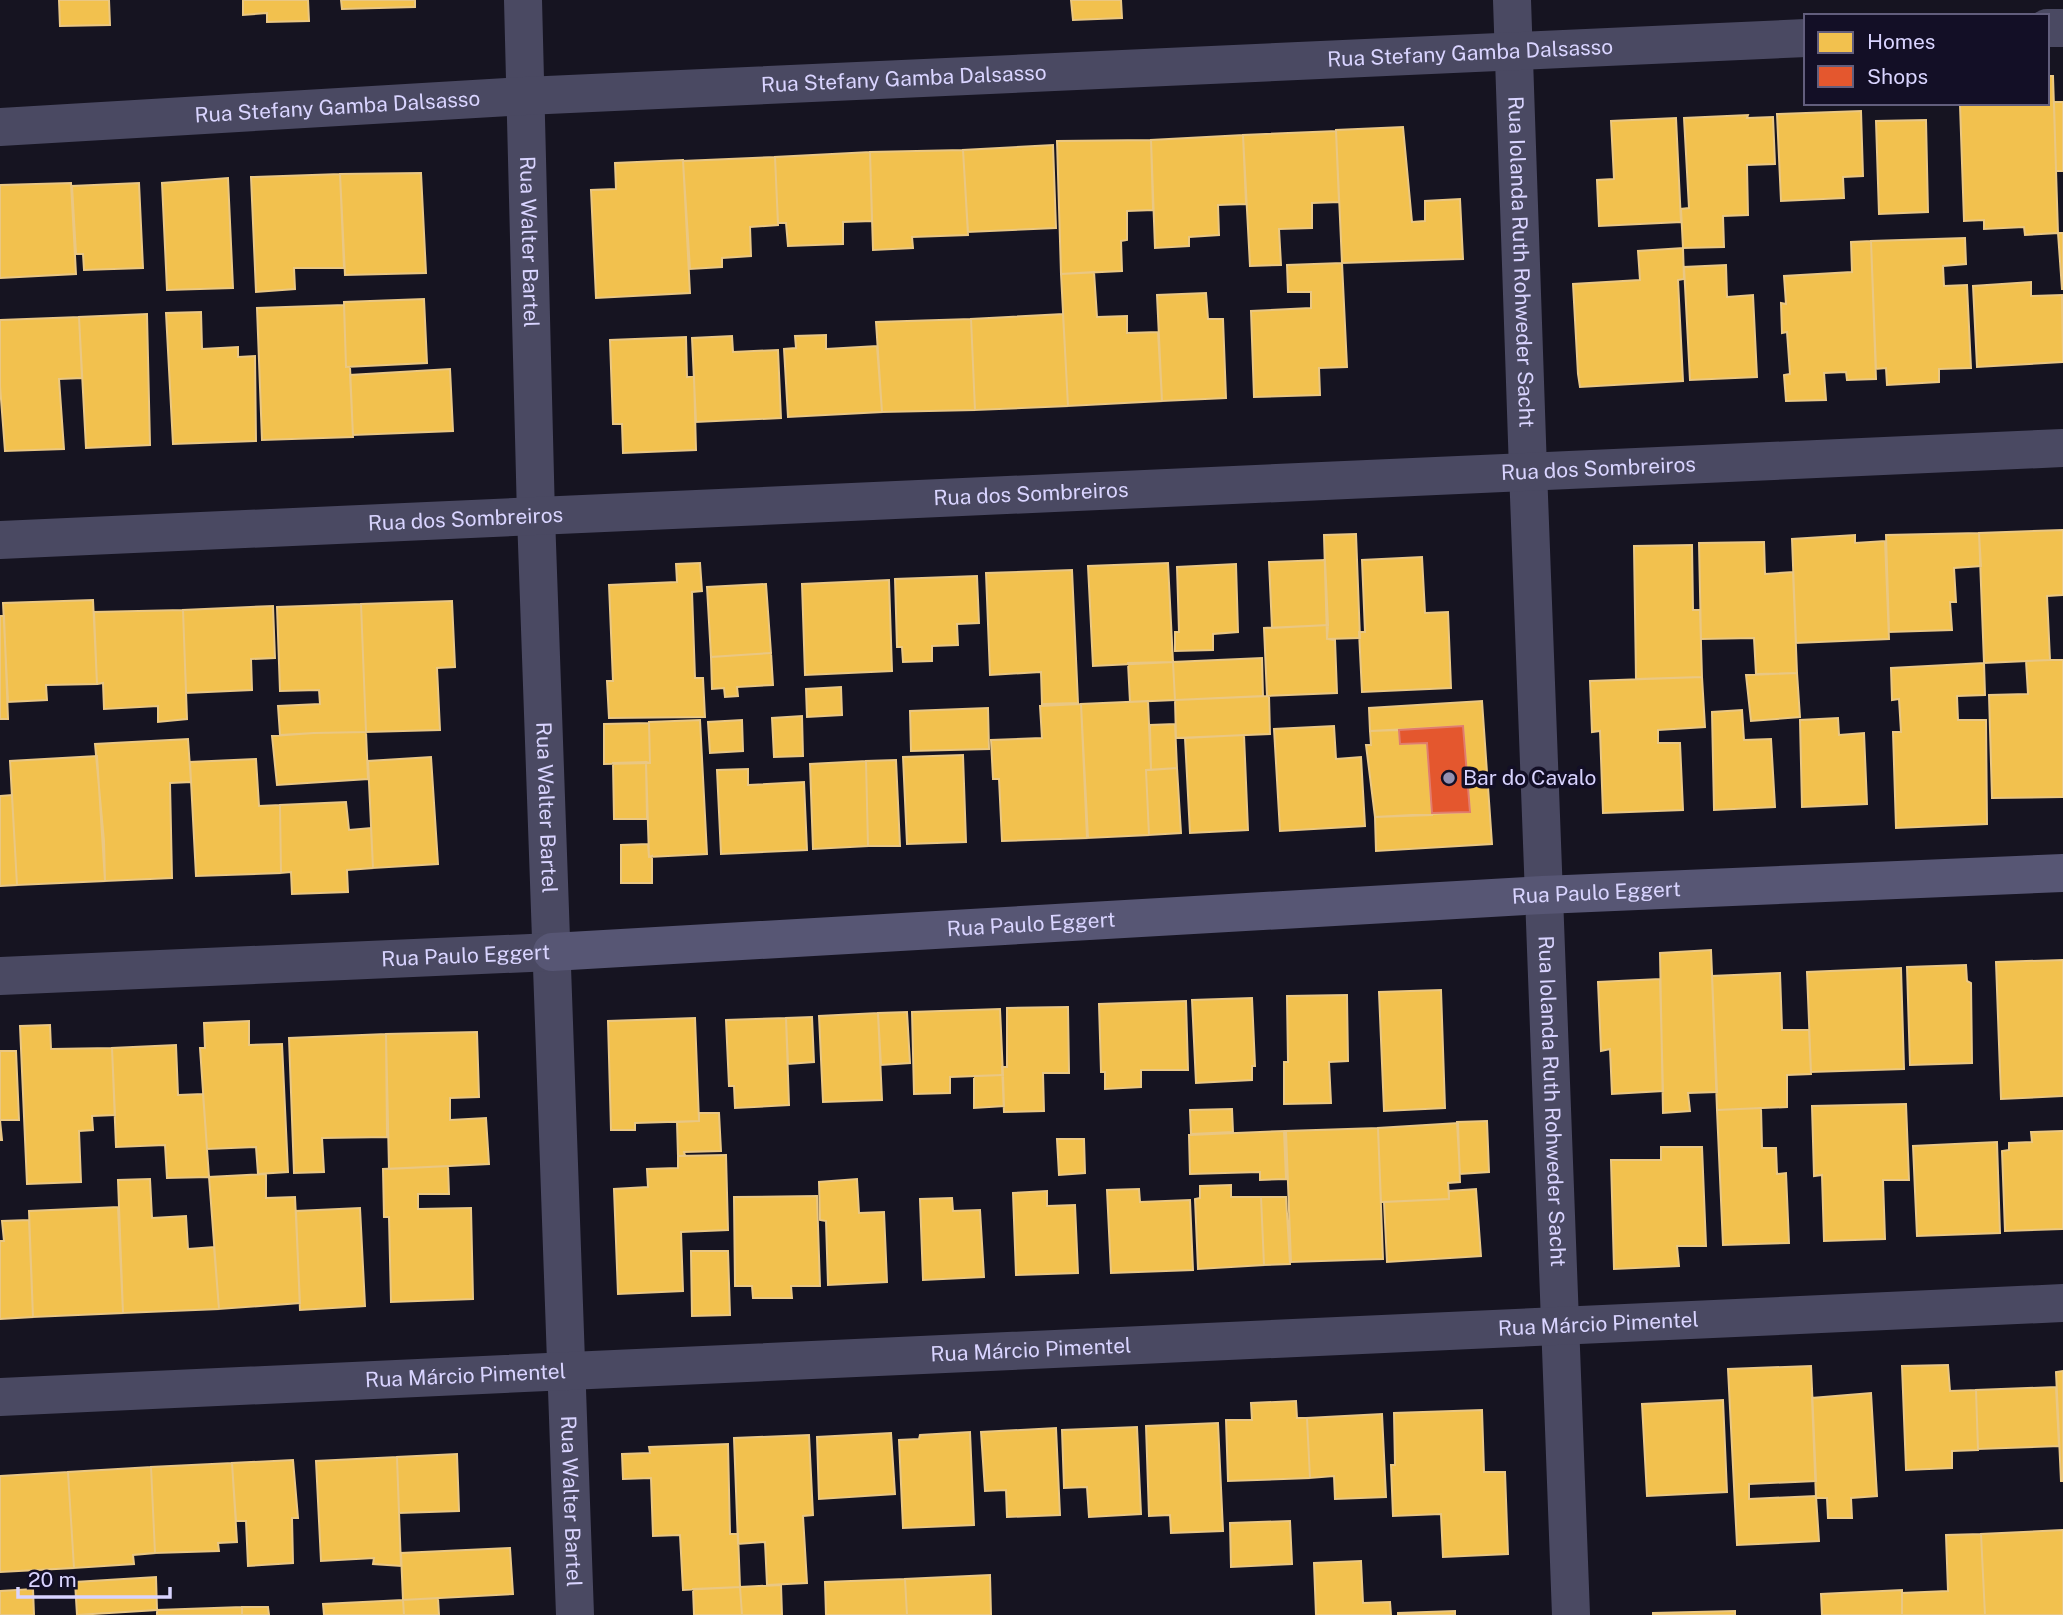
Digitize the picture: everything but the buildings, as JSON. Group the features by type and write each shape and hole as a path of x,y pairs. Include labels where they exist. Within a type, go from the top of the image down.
{"street":[{"name":"Rua Walter Bartel","path":"523,0 536,516 575,1615"},
{"name":"Rua Iolanda Ruth Rohweder Sacht","path":"1512,0 1571,1615"},
{"name":"Rua Stefany Gamba Dalsasso","path":"0,127 525,96 1804,38"},
{"name":"Rua dos Sombreiros","path":"0,540 2063,448"},
{"name":"Rua Paulo Eggert","path":"0,976 552,952 1544,895 2063,873"},
{"name":"Rua Márcio Pimentel","path":"0,1397 2063,1303"}],"place":[{"name":"Bar do Cavalo","path":"1449,778"}]}
